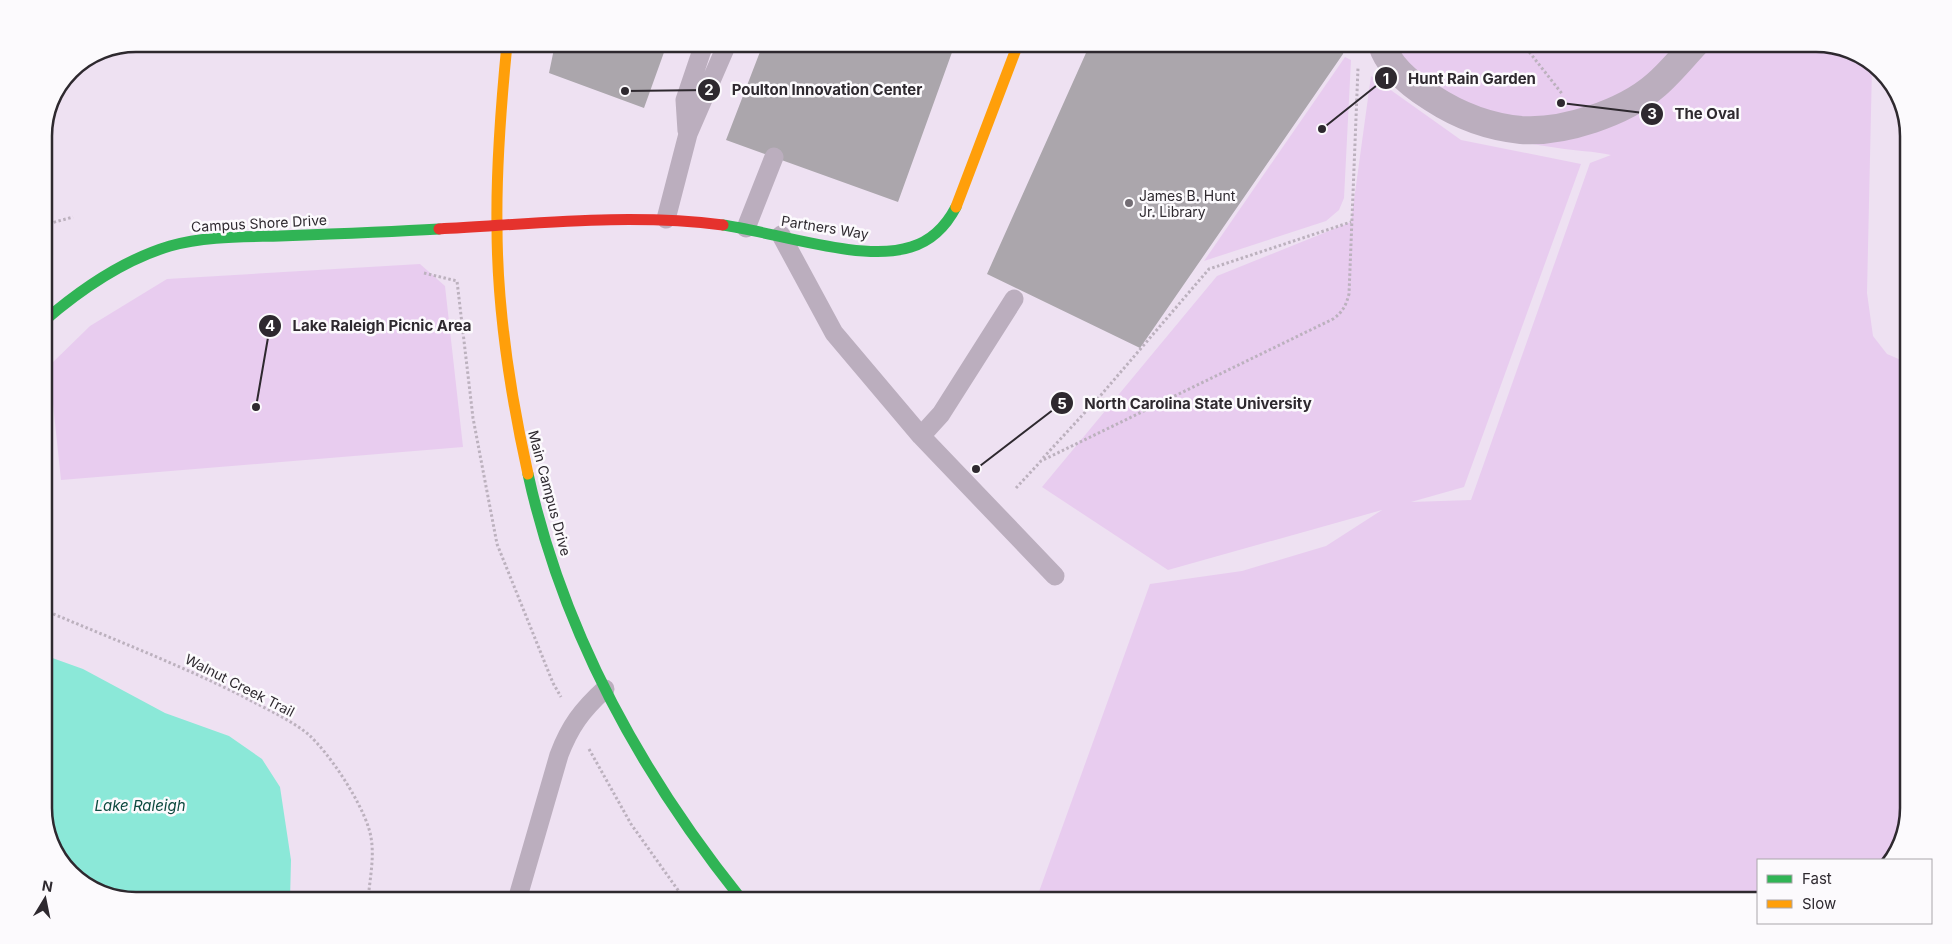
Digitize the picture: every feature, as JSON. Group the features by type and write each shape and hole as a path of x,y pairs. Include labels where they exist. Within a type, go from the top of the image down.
{"street":[{"name":"Main Campus Drive","path":"506,52 500,104 496,168 500,309 503,343 522,452 541,527 576,627 605,689 640,756 680,818 736,892"},
{"name":"Partners Way","path":"497,225 573,220 666,219 746,228 834,246 880,250 912,248 924,243 933,236 946,224 955,209 1015,52"},
{"path":"1384,52 1402,75 1421,91 1442,104 1469,117 1491,124 1522,130 1551,128 1583,122 1621,107 1655,86 1687,52"},
{"name":"Campus Shore Drive","path":"53,314 77,294 98,280 151,253 183,243 497,225"}],"lane":[{"path":"688,134 685,100 701,52"},
{"path":"666,219 688,134 724,52"},
{"path":"746,228 774,157"},
{"path":"781,235 834,333 921,436 1055,576"},
{"path":"921,436 941,414 1014,299"},
{"path":"519,892 559,755 566,737 586,706 605,689"}],"path":[{"path":"1529,52 1583,122"},
{"path":"1041,461 1341,314 1347,304 1349,294 1358,62"},
{"path":"53,222 72,217"},
{"path":"1016,488 1101,395 1209,269 1351,222"},
{"path":"424,273 457,281 473,418 497,544 553,683"},
{"name":"Walnut Creek Trail","path":"53,614 202,676 284,717 308,734 334,762 362,812 369,829 372,862 369,892"},
{"path":"587,746 631,824 679,892"}],"shaded area":[{"path":"136,52 1816,52 1848,59 1871,73 1879,81 1895,109 1899,131 1900,808 1893,840 1882,859 1757,859 1757,892 136,892 104,885 85,874 70,859 59,840 53,813 53,131 59,104 67,90 77,77 104,59"},
{"path":"1370,52 1816,52 1848,59 1872,74 1867,293 1873,336 1887,354 1899,359 1900,808 1893,840 1882,859 1757,859 1757,892 1039,892 1150,584 1242,571 1326,546 1382,510 1168,570 1042,487 1217,276 1351,222 1371,76 1461,140 1581,164 1464,487 1411,502 1471,500 1590,163 1611,155 1509,140 1459,126 1414,102 1395,86 1378,67"},
{"path":"1345,57 1351,60 1344,198 1339,210 1326,221 1204,261"},
{"path":"420,264 445,286 463,447 61,480 53,404 53,362 90,326 167,279"}],"water":[{"name":"Lake Raleigh","path":"53,658 83,669 165,713 229,736 262,759 280,787 291,860 290,892 136,892 104,885 85,874 64,850 54,824"}],"building":[{"path":"553,52 664,52 644,108 549,73"},
{"path":"760,52 952,52 898,202 726,140"},
{"name":"James B. Hunt Jr. Library","path":"1086,52 1344,52 1140,348 987,274"}],"traffic: fast":[{"path":"723,225 818,245 844,249 891,251 911,247 931,237 943,226 956,207"},
{"path":"53,314 88,287 119,267 153,252 183,243 225,238 439,229"},
{"path":"528,474 543,533 562,590 584,645 610,699 639,752 671,803 736,892"}],"traffic: slow":[{"path":"506,52 498,158 499,289 510,382 528,474"},
{"path":"956,207 1015,52"}],"traffic: jam":[{"path":"439,229 546,222 616,220 652,220 723,225"}],"place":[{"name":"Poulton Innovation Center","path":"625,91"},
{"name":"The Oval","path":"1561,103"},
{"name":"Hunt Rain Garden","path":"1322,129"},
{"name":"James B. Hunt Jr. Library","path":"1129,203"},
{"name":"Lake Raleigh Picnic Area","path":"256,407"},
{"name":"North Carolina State University","path":"976,469"}]}
